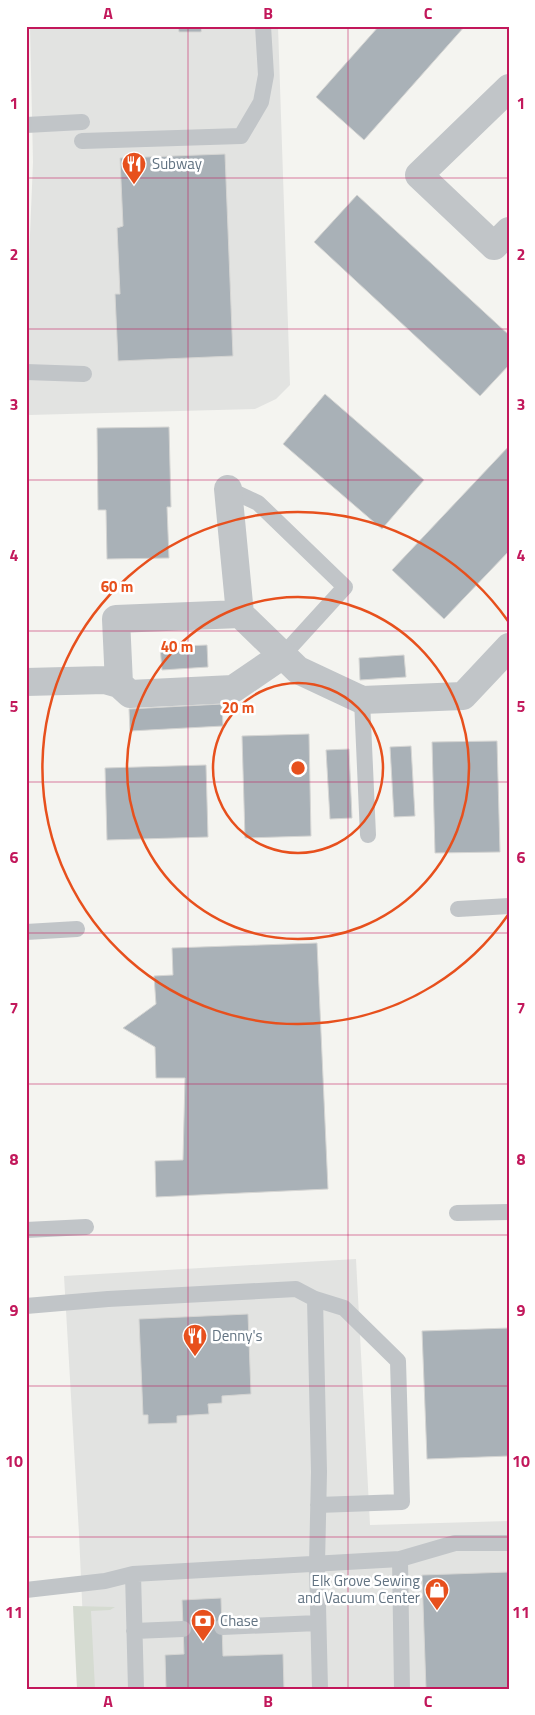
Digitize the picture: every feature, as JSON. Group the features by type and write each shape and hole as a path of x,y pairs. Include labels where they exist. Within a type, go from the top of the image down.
{"street":[{"path":"509,88 419,175 494,246 509,231"},
{"path":"228,489 240,614 298,670 362,700 463,696 509,647"},
{"path":"119,684 116,619 240,614"},
{"path":"26,682 105,680 119,684 130,694 233,689 283,655"}],"lane":[{"path":"82,141 241,136 261,102 266,75 263,26"},
{"path":"26,125 82,122"},
{"path":"26,372 84,374"},
{"path":"228,489 258,503 345,587 283,655"},
{"path":"362,700 368,834"},
{"path":"458,908 509,906"},
{"path":"26,932 77,928"},
{"path":"457,1213 509,1212"},
{"path":"26,1230 86,1227"},
{"path":"26,1306 108,1299 296,1289 315,1299 344,1308 398,1361 402,1502 318,1505"},
{"path":"315,1299 319,1472 317,1564 320,1689"},
{"path":"26,1590 105,1581 133,1574 400,1559 455,1543 509,1543"},
{"path":"400,1559 402,1689"},
{"path":"133,1574 136,1689"},
{"path":"222,1627 318,1623"},
{"path":"134,1631 183,1629"}],"shaded area":[{"path":"30,26 278,26 290,385 276,399 255,409 29,415 27,308 33,162"},
{"path":"356,1259 370,1525 509,1521 509,1689 86,1689 64,1276"},
{"path":"73,1606 115,1607 110,1610 91,1611 95,1689 77,1689"}],"building":[{"path":"178,26 226,26 202,27 201,32 179,32"},
{"path":"379,26 465,26 364,140 316,97"},
{"path":"225,154 233,356 118,361 115,294 120,294 117,228 123,226 120,158"},
{"path":"357,195 509,335 509,365 480,396 314,242"},
{"path":"325,394 424,480 382,529 283,444"},
{"path":"169,427 171,507 167,507 169,558 107,559 106,510 98,510 97,428"},
{"path":"509,446 509,551 444,619 392,570"},
{"path":"207,645 208,667 162,670 160,647"},
{"path":"404,655 406,677 360,680 359,658"},
{"path":"222,704 223,726 130,731 129,709"},
{"path":"309,734 311,836 245,838 242,736"},
{"path":"497,741 500,852 435,853 432,742"},
{"path":"411,746 415,816 394,817 390,747"},
{"path":"349,749 352,818 330,819 326,750"},
{"path":"206,765 208,837 107,840 105,768"},
{"path":"317,943 328,1189 156,1197 155,1161 183,1160 185,1078 156,1078 155,1047 123,1028 156,1004 154,976 173,975 172,948"},
{"name":"Denny's","path":"248,1314 251,1394 222,1396 222,1403 208,1404 209,1414 177,1416 177,1423 148,1424 148,1415 143,1415 139,1319"},
{"path":"509,1328 509,1456 427,1459 422,1331"},
{"path":"509,1572 509,1689 426,1689 422,1575"},
{"name":"Chase","path":"221,1598 223,1656 283,1654 284,1689 166,1689 165,1655 184,1654 182,1600"}],"place":[{"name":"Subway","path":"134,185"},
{"name":"Denny's","path":"195,1357"},
{"name":"Elk Grove Sewing and Vacuum Center","path":"437,1611"},
{"name":"Chase","path":"203,1642"}]}
